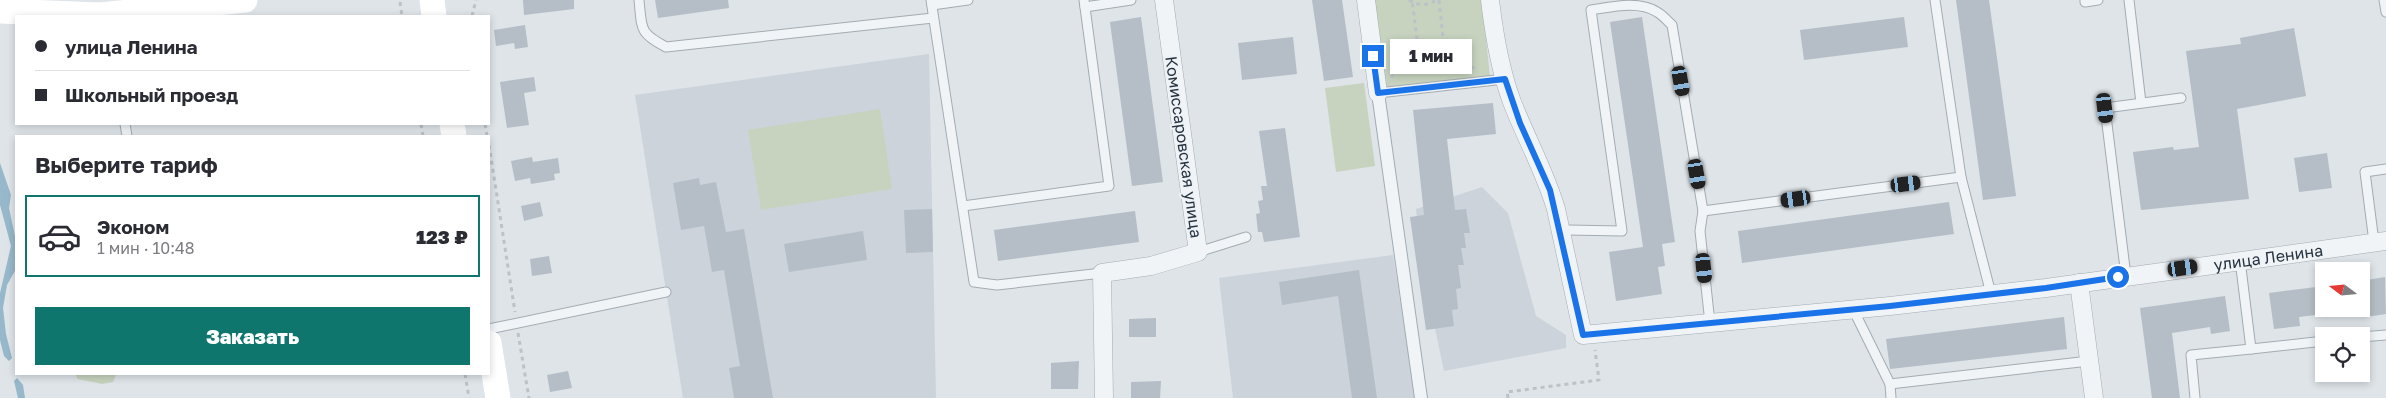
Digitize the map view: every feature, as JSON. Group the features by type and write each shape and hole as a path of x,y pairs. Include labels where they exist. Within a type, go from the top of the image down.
{"main road":[{"path":"0,11 111,11 245,0"},
{"path":"432,0 434,15"},
{"path":"490,349 498,398"}],"street":[{"name":"Комиссаровская улица","path":"1102,273 1152,266 1198,252 1164,0"},
{"path":"1366,0 1421,398"},
{"path":"1490,0 1498,80 1520,123 1550,190 1588,335"},
{"name":"улица Ленина","path":"1588,335 1853,310 1991,294 2380,241"},
{"path":"1102,273 1104,398"},
{"path":"2079,282 2094,398"}],"lane":[{"path":"639,0 642,31 651,39 666,47 934,18"},
{"path":"968,0 931,2 974,282 997,285 1102,273"},
{"path":"963,206 1109,186 1084,4 1131,0"},
{"path":"1935,0 1960,177 1991,294"},
{"path":"2085,0 2086,2 2098,0"},
{"path":"2129,0 2141,103"},
{"path":"2384,0 2386,12"},
{"path":"1568,230 1622,231 1591,10 1642,6 1657,11 1672,25 1703,211 1700,230 1710,323"},
{"path":"1378,93 1498,80"},
{"path":"2126,276 2105,108 2181,98"},
{"path":"2380,241 2365,172 2386,169"},
{"path":"1703,211 1960,177"},
{"path":"1198,252 1246,237"},
{"path":"2240,260 2251,349"},
{"path":"490,329 666,292"},
{"path":"1853,310 1890,384 1891,398"},
{"path":"2370,336 2386,335"},
{"path":"2195,398 2191,355 2315,342"},
{"path":"1890,384 2089,361"}],"path":[{"path":"472,15 476,0"},
{"path":"1418,46 1411,1 1427,4 1438,0 1444,46 1498,80"},
{"path":"400,2 402,15"},
{"path":"1378,93 1418,46 1444,42"},
{"path":"490,151 529,398"},
{"path":"1508,398 1507,392 1599,380 1588,335"},
{"path":"465,375 469,398"}],"shaded area":[{"path":"929,54 936,398 683,398 635,95"},
{"path":"1482,187 1508,213 1536,316 1566,335 1566,348 1444,371 1422,267 1416,209"},
{"path":"1393,255 1416,398 1233,398 1219,278"}],"green space":[{"path":"1374,0 1482,0 1490,77 1385,87"},
{"path":"1364,83 1375,166 1336,172 1325,88"},
{"path":"880,109 892,189 761,210 748,130"},
{"path":"76,375 116,375 113,382 102,384 78,379"}],"water":[{"path":"0,163 11,195 9,208 15,236 15,271 7,285 3,308 6,334 12,358 9,361 4,356 0,340 0,293 11,246 0,205"},
{"path":"17,378 23,385 25,398 18,398 14,381"}],"building":[{"path":"523,0 574,0 574,9 524,15"},
{"path":"655,0 728,0 729,8 658,18"},
{"path":"1312,0 1342,0 1353,77 1324,81"},
{"path":"1956,0 1989,0 2016,196 1983,200"},
{"path":"1141,17 1163,182 1132,186 1110,22"},
{"path":"1642,17 1675,242 1662,244 1665,266 1658,267 1662,294 1616,301 1609,252 1643,247 1610,22"},
{"path":"1904,17 1908,47 1804,60 1800,30"},
{"path":"525,25 528,47 515,49 514,43 496,46 494,30"},
{"path":"2294,28 2306,96 2237,109 2249,199 2141,210 2133,152 2173,147 2174,150 2199,147 2186,51 2241,44 2240,38"},
{"path":"1293,37 1297,74 1242,80 1238,43"},
{"path":"534,77 536,91 524,93 529,125 507,128 500,82"},
{"path":"1493,103 1496,134 1447,139 1455,210 1466,209 1470,233 1464,233 1466,248 1461,248 1464,265 1458,265 1461,288 1456,289 1458,309 1452,310 1454,326 1426,330 1410,217 1424,215 1413,110"},
{"path":"1285,128 1300,237 1264,242 1262,232 1258,232 1256,214 1260,213 1258,201 1263,200 1261,186 1267,186 1259,131"},
{"path":"2327,153 2332,188 2299,192 2294,158"},
{"path":"532,157 533,162 558,158 560,173 554,174 555,180 531,184 530,178 515,181 511,161"},
{"path":"699,178 700,185 716,182 726,232 744,229 773,398 734,398 729,368 740,366 724,270 712,272 704,226 681,230 673,183"},
{"path":"540,202 543,216 524,221 521,206"},
{"path":"1949,202 1954,234 1742,263 1738,231"},
{"path":"932,209 933,252 906,253 904,210"},
{"path":"1135,211 1139,242 998,261 994,230"},
{"path":"863,231 867,260 789,272 784,244"},
{"path":"549,256 552,273 532,276 530,259"},
{"path":"1359,270 1377,398 1352,398 1338,296 1282,305 1279,282"},
{"path":"2385,277 2386,314 2370,316 2370,280"},
{"path":"2315,287 2315,315 2299,317 2300,326 2274,329 2269,293"},
{"path":"2225,296 2230,331 2211,334 2210,327 2172,333 2180,398 2152,398 2140,308"},
{"path":"2064,317 2067,349 1890,369 1886,339"},
{"path":"1156,318 1156,337 1129,337 1129,319"},
{"path":"1079,361 1078,389 1051,389 1051,363"},
{"path":"568,371 572,388 550,392 547,375"},
{"path":"1161,381 1160,398 1131,398 1131,382"}],"route":[{"path":"1373,56 1378,93 1505,79 1520,123 1550,190 1556,209 1583,335 1890,306 2046,288 2118,277"}]}
